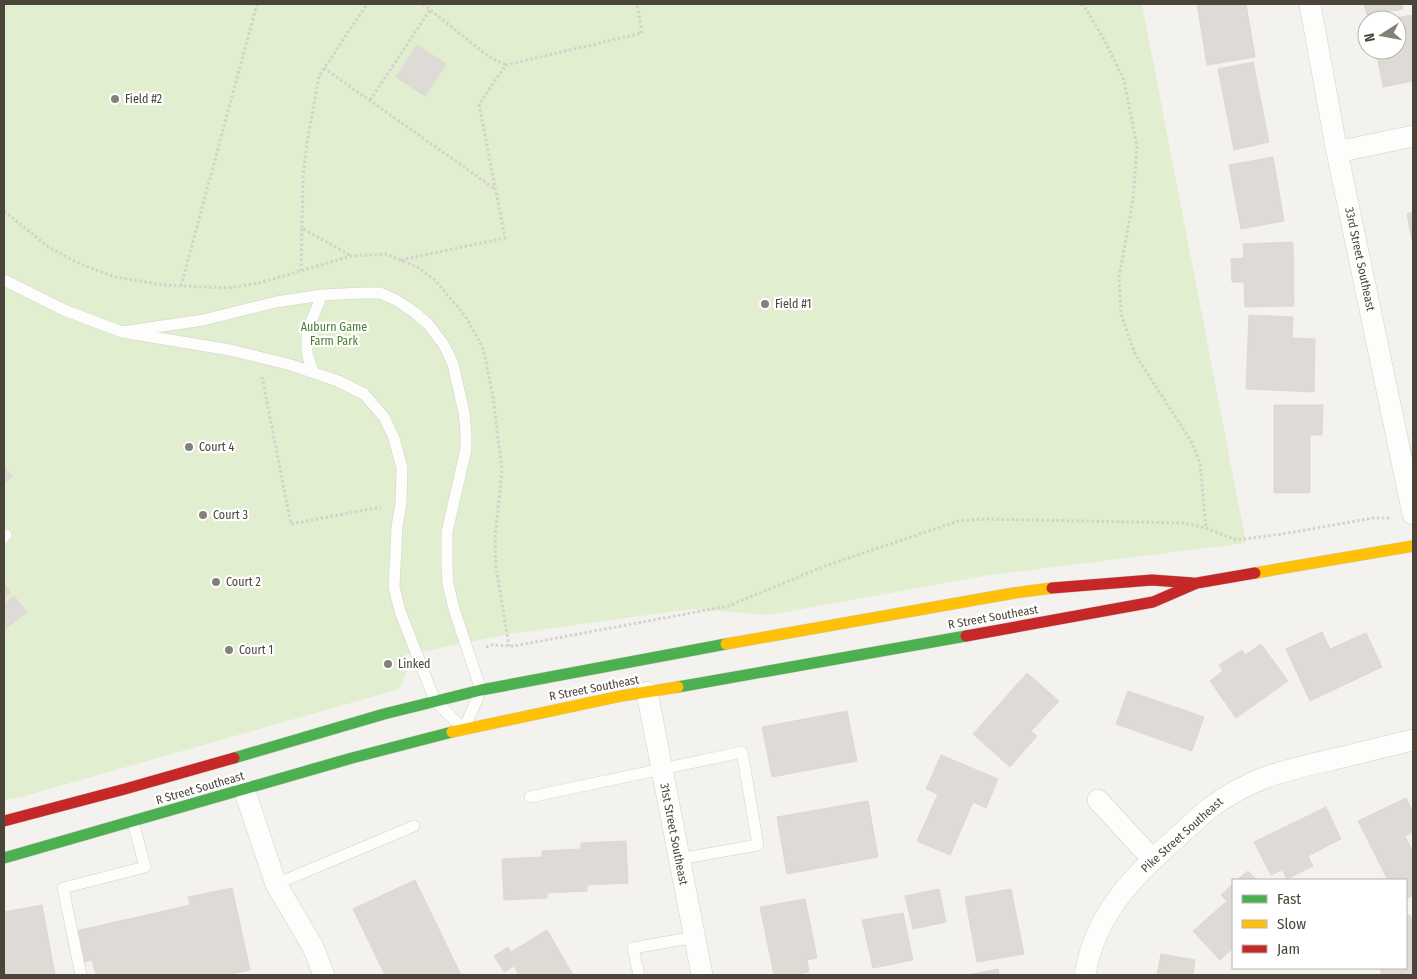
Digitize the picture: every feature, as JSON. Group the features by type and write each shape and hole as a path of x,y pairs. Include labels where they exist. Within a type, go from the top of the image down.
{"street":[{"name":"33rd Street Southeast","path":"1310,4 1405,516"},
{"path":"1337,152 1413,136"},
{"name":"R Street Southeast","path":"4,858 352,758 464,728 647,692 1153,602 1197,584 1413,546"},
{"name":"R Street Southeast","path":"4,821 97,797 435,700 481,690 678,652 1014,593 1152,580 1197,584"},
{"name":"31st Street Southeast","path":"647,692 702,975"},
{"name":"Pike Street Southeast","path":"1086,970 1093,944 1107,913 1122,891 1207,810 1228,795 1257,780 1289,769 1413,740"},
{"path":"244,789 276,884 312,948 324,975"},
{"path":"1098,800 1153,860"}],"lane":[{"path":"4,280 64,310 122,332 230,350 258,357 338,381 364,394 384,417 394,438 402,468 394,588 400,611 435,700 464,728 481,690 448,584 447,532 463,462 466,433 461,396 453,364 444,344 428,324 396,300 380,293 322,295 276,302 203,320 122,332"},
{"path":"312,372 306,353 307,332 322,295"},
{"path":"530,797 742,752 758,845 679,859"},
{"path":"81,975 64,888 146,867 133,821"},
{"path":"276,884 414,826"},
{"path":"638,975 633,948 695,937"}],"path":[{"path":"181,286 257,4"},
{"path":"301,270 307,143 319,76 367,4"},
{"path":"423,4 489,57 506,66"},
{"path":"400,260 505,238 479,104 506,66 642,33 637,4"},
{"path":"1081,4 1086,9 1106,43 1124,80 1137,146 1133,200 1119,277 1122,314 1135,354 1191,441 1200,463 1206,528"},
{"path":"370,100 430,10"},
{"path":"324,68 496,190"},
{"path":"4,211 47,246 80,264 115,277 165,286 228,288 259,283 351,256 386,254 419,268 435,280 466,317 483,348 493,397 502,470 495,539 496,567 509,646"},
{"path":"302,228 351,256"},
{"path":"258,357 291,524 401,503"},
{"path":"480,648 492,645 509,646 728,606 825,566 958,521 983,518 1184,523 1206,528 1236,540 1372,518 1405,516"}],"green space":[{"name":"Auburn Game Farm Park","path":"4,4 1142,4 1246,543 989,575 769,615 692,609 509,634 405,655 407,671 400,689 21,797 4,800"}],"building":[{"path":"1197,4 1246,4 1255,57 1207,65"},
{"path":"1364,4 1402,4 1403,9 1397,10 1366,10"},
{"path":"1413,15 1413,81 1383,87 1378,60 1407,60 1407,16"},
{"path":"417,45 446,64 425,96 396,77"},
{"path":"1253,62 1269,142 1234,150 1218,69"},
{"path":"1273,157 1284,221 1241,229 1229,165"},
{"path":"1413,212 1413,246 1407,214"},
{"path":"1293,242 1294,306 1245,307 1244,282 1232,282 1231,259 1244,258 1243,244"},
{"path":"1249,315 1293,317 1292,338 1315,339 1314,392 1246,389"},
{"path":"1274,405 1323,405 1322,435 1310,435 1310,493 1274,493"},
{"path":"4,466 12,476 4,483"},
{"path":"4,584 11,592 4,598"},
{"path":"14,596 27,612 4,630 4,604"},
{"path":"1322,632 1330,649 1366,633 1382,667 1310,701 1286,649"},
{"path":"1261,644 1288,681 1236,718 1210,681 1223,671 1219,665 1242,650 1245,655"},
{"path":"1027,673 1059,701 1031,731 1037,736 1010,767 973,734"},
{"path":"1128,691 1204,717 1192,751 1116,724"},
{"path":"847,711 857,761 772,777 762,727"},
{"path":"941,755 998,779 986,808 973,802 950,855 917,841 938,794 926,789"},
{"path":"1406,798 1413,812 1413,832 1405,836 1413,852 1413,895 1407,898 1407,879 1387,879 1358,821"},
{"path":"868,801 878,857 787,874 777,817"},
{"path":"1326,807 1341,839 1308,856 1313,866 1287,879 1282,870 1271,875 1254,842"},
{"path":"626,841 628,883 587,885 587,891 547,893 547,898 504,900 502,859 542,857 542,851 581,849 581,843"},
{"path":"1248,871 1256,879 1238,879"},
{"path":"415,880 461,975 385,975 353,909"},
{"path":"1232,885 1232,949 1220,960 1193,931 1227,901 1221,895"},
{"path":"232,888 250,970 226,975 206,975 206,973 194,975 96,975 92,960 83,962 76,931 190,905 188,897"},
{"path":"939,889 946,922 913,929 905,896"},
{"path":"1011,889 1024,954 977,962 965,897"},
{"path":"805,899 817,958 807,960 809,972 793,975 774,975 760,907"},
{"path":"42,905 55,975 4,975 4,912"},
{"path":"903,913 913,960 873,968 862,920"},
{"path":"1410,915 1413,926 1413,975 1382,975 1380,969 1407,969 1407,916"},
{"path":"547,930 573,975 519,975 514,966 504,972 494,956 508,947 511,952"},
{"path":"1161,954 1195,960 1193,975 1157,975"},
{"path":"998,969 999,975 968,975"}],"traffic: fast":[{"path":"678,687 966,636"},
{"path":"234,758 384,714 481,690 726,644"},
{"path":"4,858 352,758 452,732"}],"traffic: slow":[{"path":"1255,573 1413,546"},
{"path":"726,644 1014,593 1052,588"},
{"path":"452,732 621,696 678,687"}],"traffic: jam":[{"path":"966,636 1153,602 1197,583 1255,573"},
{"path":"1052,588 1152,580 1193,583"},
{"path":"4,821 234,758"}],"place":[{"name":"Field #2","path":"115,99"},
{"name":"Field #1","path":"765,304"},
{"name":"Court 4","path":"189,447"},
{"name":"Court 3","path":"203,515"},
{"name":"Court 2","path":"216,582"},
{"name":"Court 1","path":"229,650"},
{"name":"Linked","path":"388,664"}]}
